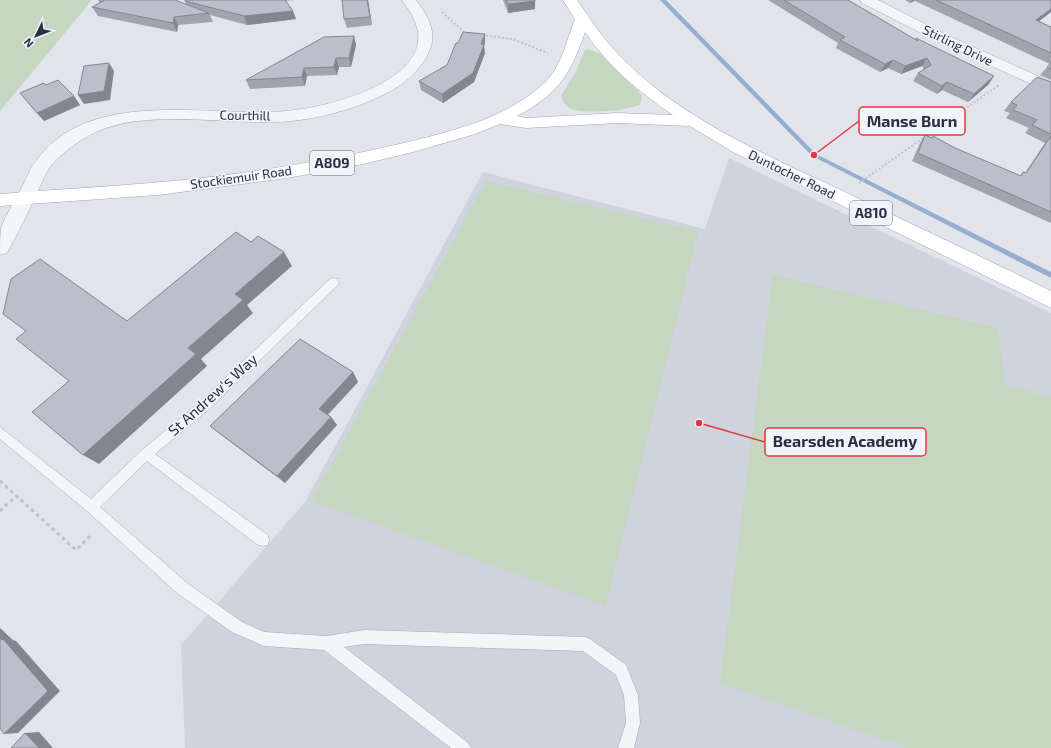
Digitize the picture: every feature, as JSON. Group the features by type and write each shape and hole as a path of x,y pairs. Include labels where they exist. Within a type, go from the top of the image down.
{"main road":[{"name":"Duntocher Road","path":"570,0 582,19 614,59 648,90 694,121 753,155 1051,300"},
{"name":"A809","path":"500,119 538,96 554,82 568,60 582,19"},
{"path":"500,119 526,123 617,118 694,121"},
{"name":"Stockiemuir Road","path":"0,200 209,183 272,174 384,153 468,130 500,119"}],"street":[{"name":"Courthill","path":"24,198 42,165 51,154 72,138 111,121 141,116 184,113 258,117 295,115 357,100 378,91 396,81 408,71 419,59 426,45 426,30 420,15 409,0"},
{"name":"Stirling Drive","path":"867,0 1016,73 1051,88"},
{"path":"0,248 24,198"}],"lane":[{"name":"St Andrew's Way","path":"91,508 146,454 203,407 334,282"},
{"path":"0,432 91,508 182,588 237,627 264,639 327,643 364,637 585,644 621,670 631,695 633,723 626,748"},
{"path":"146,454 263,540"},
{"path":"327,643 463,748"}],"path":[{"path":"439,10 465,33 472,34"},
{"path":"479,34 499,36 529,45"},
{"path":"854,186 1016,73"},
{"path":"0,481 76,550"},
{"path":"0,511 16,496"}],"shaded area":[{"path":"729,158 1051,313 1051,748 185,748 181,645 305,502 483,172 705,229"}],"green space":[{"path":"0,0 92,0 0,111"},
{"path":"588,49 599,53 639,92 642,96 640,104 626,109 594,112 576,110 565,104 561,96 575,73 585,50"},
{"path":"486,181 698,231 606,606 311,501"},
{"path":"773,275 998,328 1005,385 1051,397 1051,748 907,748 720,683"}],"building":[{"path":"105,0 175,0 209,13 174,17 173,23 92,7"},
{"path":"185,0 285,0 293,11 244,16"},
{"path":"342,0 367,0 370,17 344,19"},
{"path":"506,0 535,0 535,1 508,4"},
{"path":"784,0 848,0 918,41 916,38 994,76 974,94 947,82 942,86 918,73 931,65 927,58 905,66 893,60 885,64 840,40 845,37"},
{"path":"936,0 1051,0 1051,9 1036,20 1051,27 1051,53"},
{"path":"463,32 485,34 481,44 484,45 473,73 442,94 419,81 447,65 456,43 458,43"},
{"path":"354,36 349,58 336,58 334,67 304,68 302,77 246,80 324,37"},
{"path":"109,63 104,91 78,95 84,66"},
{"path":"1051,63 1051,69 1047,67"},
{"path":"1037,77 1051,82 1051,134 1032,125 1037,120 1013,110 1017,105 1011,102"},
{"path":"58,80 74,96 37,113 20,93 44,83 46,85"},
{"path":"925,135 932,138 933,136 955,148 1021,176 1023,172 1026,173 1051,136 1051,212 918,153"},
{"path":"236,232 251,242 258,236 284,252 235,294 243,300 188,348 196,354 83,455 32,412 69,381 16,339 26,331 3,314 11,279 40,259 127,321"},
{"path":"300,339 353,372 319,409 331,417 277,476 210,426"},
{"path":"0,638 2,640 3,639 48,691 4,734 0,728"},
{"path":"25,733 39,748 11,748"}],"waterway":[{"path":"663,0 814,155 1051,275"}],"place":[{"name":"Manse Burn","path":"814,155"},
{"name":"Bearsden Academy","path":"699,423"}]}
